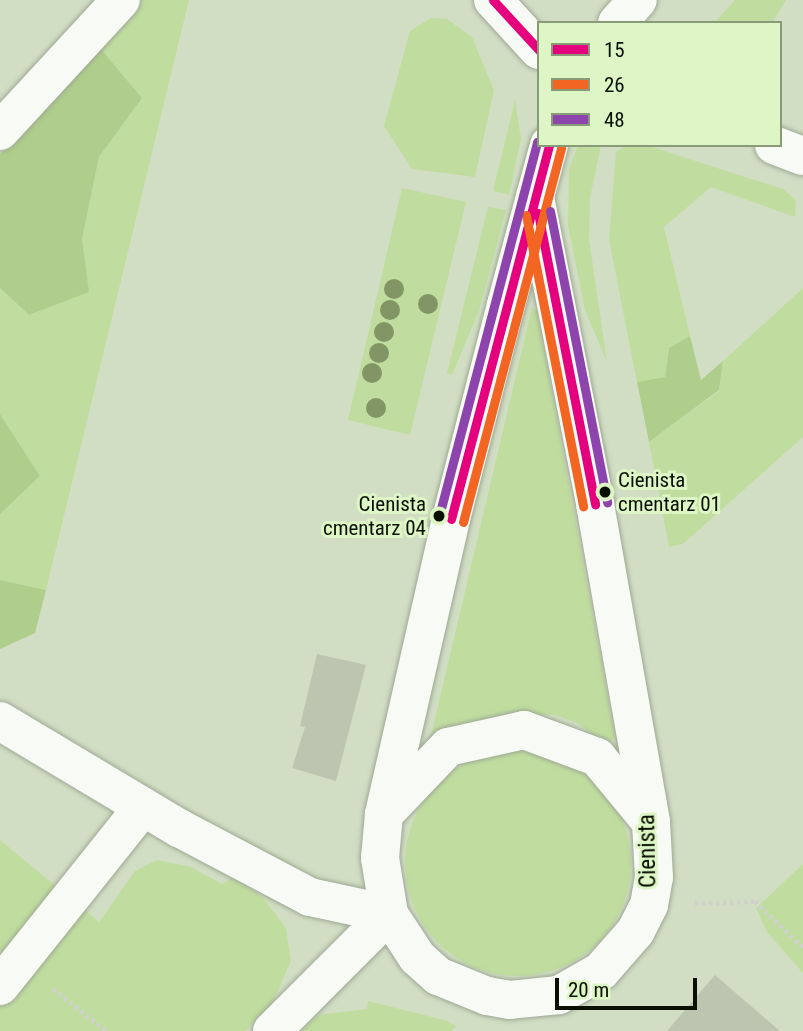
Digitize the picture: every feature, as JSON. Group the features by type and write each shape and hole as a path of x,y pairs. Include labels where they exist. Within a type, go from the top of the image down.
{"street":[{"path":"0,131 121,0"},
{"path":"493,0 537,48"},
{"path":"619,21 638,0"},
{"name":"Cienista","path":"535,197 595,504 651,822 654,877 649,905 636,931 601,971 559,995 537,1000 487,996 438,976 417,957 388,914 380,858 384,814 451,519 535,197 548,147"},
{"path":"779,147 803,156"},
{"path":"0,721 143,807 310,897 388,914"},
{"path":"384,814 448,747 524,730 597,757 651,822"},
{"path":"10,974 143,807"},
{"path":"272,1031 388,914"}],"path":[{"path":"649,905 755,901 803,947"},
{"path":"10,974 107,1031"}],"green space":[{"path":"141,0 189,0 46,590 0,580 0,514 40,476 0,414 0,288 29,315 88,292 82,239 99,157 142,98 100,48"},
{"path":"735,0 786,0 773,21 716,21"},
{"path":"431,18 447,19 472,37 494,90 475,177 412,169 384,126 410,31"},
{"path":"100,48 142,98 99,157 82,239 89,292 29,315 0,288 0,154"},
{"path":"515,100 521,139 509,195 493,191"},
{"path":"577,147 601,147 590,198 589,239 607,362 585,310 568,225 569,169"},
{"path":"625,147 652,147 783,189 796,200 795,217 711,187 664,227 690,336 669,348 665,377 637,382 609,240 616,152"},
{"path":"402,188 466,202 410,435 348,420"},
{"path":"488,207 506,210 479,311 452,375 447,373"},
{"path":"803,288 803,437 683,544 669,547 649,442 719,391 723,361"},
{"path":"532,307 537,311 615,738 608,743 600,741 578,723 555,715 516,714 488,718 430,740"},
{"path":"690,336 701,380 723,361 719,390 649,442 637,382 665,377 669,348"},
{"path":"0,414 40,476 0,514"},
{"path":"0,580 46,590 35,633 0,649"},
{"path":"507,750 529,750 571,763 598,783 618,810 629,841 629,885 618,916 598,943 571,963 551,971 529,976 507,976 465,963 431,935 418,916 410,896 405,874 405,852 418,810 446,776 465,763 485,755"},
{"path":"0,840 99,922 135,871 157,860 191,867 222,884 235,877 263,898 286,928 291,961 272,1004 245,1031 0,1031"},
{"path":"803,864 803,973 767,932 756,908"},
{"path":"368,1001 448,1021 456,1026 452,1031 302,1031 318,1015 367,1009"}],"building":[{"path":"317,654 366,665 336,781 292,768 305,727 300,726"},
{"path":"715,975 780,1031 667,1031"}],"transit line":[{"name":"15","path":"493,0 537,48"},
{"name":"48","path":"439,516 537,142"},
{"name":"15","path":"451,519 548,147"},
{"name":"26","path":"463,522 561,148"},
{"name":"48","path":"550,211 607,502"},
{"name":"15","path":"538,213 595,504"},
{"name":"26","path":"526,215 583,506"}],"place":[{"name":"Cienista cmentarz 01","path":"605,492"},
{"name":"Cienista cmentarz 04","path":"439,516"}]}
